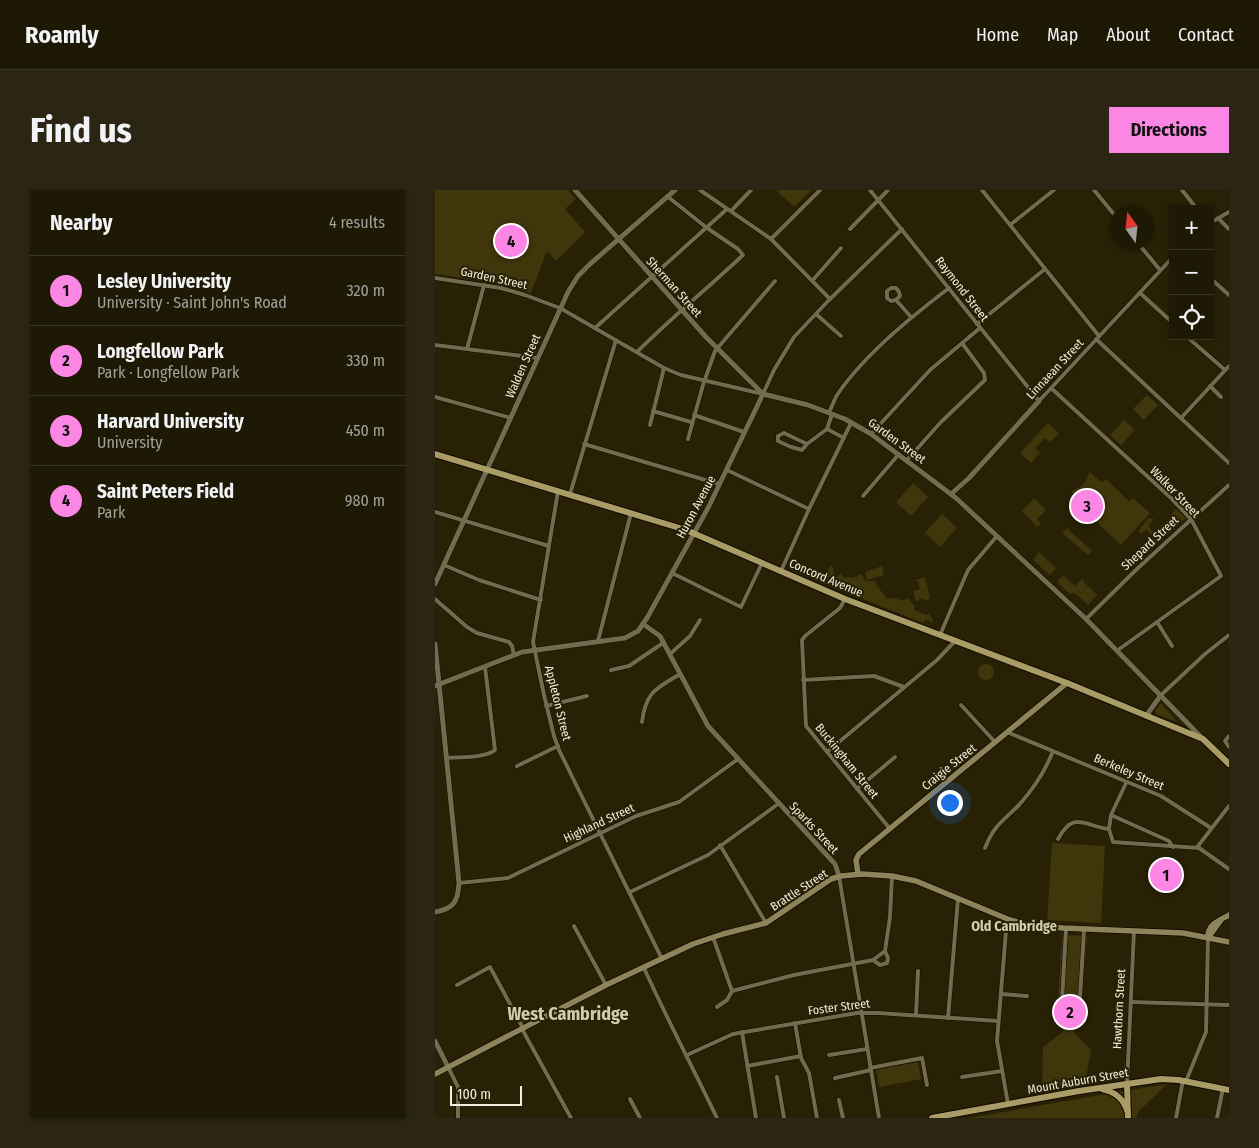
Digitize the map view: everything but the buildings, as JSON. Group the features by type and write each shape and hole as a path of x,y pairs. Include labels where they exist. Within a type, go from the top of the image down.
{"main road":[{"name":"Concord Avenue","path":"435,454 694,533 845,599 1067,683 1203,739"},
{"name":"Craigie Street","path":"858,874 857,856 1067,683"},
{"name":"Garden Street","path":"1203,739 1229,764"},
{"name":"Brattle Street","path":"435,1074 606,985 662,959 713,937 766,923 831,879 839,876 858,874 892,876 915,881 1010,920 1029,925 1084,930 1183,933 1229,942"},
{"path":"1208,938 1208,932 1213,924 1229,915"},
{"name":"Mount Auburn Street","path":"931,1118 1161,1079 1185,1081 1226,1089"},
{"name":"Hawthorn Street","path":"1127,1084 1128,1116"},
{"path":"1096,1089 1108,1090 1117,1094 1123,1101 1128,1116"}],"street":[{"name":"Sherman Street","path":"575,190 681,310 763,394"},
{"name":"Walden Street","path":"435,584 568,292 578,276 617,239 675,190"},
{"path":"700,190 771,239 831,299"},
{"path":"595,328 751,190"},
{"path":"771,239 820,190"},
{"name":"Raymond Street","path":"870,190 1039,401"},
{"path":"850,229 888,190"},
{"path":"982,190 1098,338 1229,463"},
{"path":"1010,225 1054,190"},
{"path":"1182,190 1194,205"},
{"path":"1098,192 1109,207"},
{"path":"637,352 743,255 738,249 707,228 667,196"},
{"path":"1214,220 1229,212"},
{"path":"1218,218 1229,229"},
{"name":"Huron Avenue","path":"437,686 515,655 534,650 630,636 638,631 694,533 727,470 774,370 794,337 901,229"},
{"path":"812,281 841,248"},
{"path":"1144,250 1160,270"},
{"name":"Linnaean Street","path":"951,494 969,478 1169,261"},
{"path":"871,434 930,370 1045,269"},
{"name":"Garden Street","path":"435,278 484,285 518,293 560,308 664,368 681,375 808,404 871,434 951,494 997,536 1086,618 1203,739"},
{"path":"687,439 704,381 717,349 775,281"},
{"path":"1214,282 1229,295"},
{"path":"467,349 484,285"},
{"path":"807,444 784,432 778,436 778,441 781,444 801,450 827,429 836,396 853,375 911,317 949,288"},
{"path":"1140,293 1169,320"},
{"path":"896,300 911,317"},
{"path":"816,314 841,336"},
{"path":"570,494 616,340"},
{"path":"1191,340 1225,370"},
{"path":"907,460 941,422 985,380 984,372 962,343"},
{"path":"435,345 538,358"},
{"path":"1181,418 1229,366"},
{"path":"650,426 664,368"},
{"path":"1210,386 1221,397"},
{"name":"Walker Street","path":"1051,388 1171,498 1191,519 1221,576 1118,650"},
{"path":"435,397 511,418"},
{"path":"653,411 691,422"},
{"path":"694,415 744,432"},
{"path":"781,571 851,423"},
{"path":"827,429 844,438"},
{"path":"584,444 719,484"},
{"path":"863,496 899,454"},
{"path":"727,470 809,509"},
{"name":"Shepard Street","path":"1086,618 1229,484"},
{"name":"Appleton Street","path":"558,491 534,639 534,650 546,706 558,746 662,959"},
{"path":"435,512 549,546"},
{"path":"598,641 631,513"},
{"path":"940,635 968,570 997,536"},
{"path":"672,573 741,606 762,563"},
{"path":"444,565 479,580 541,600"},
{"path":"435,599 467,627 477,633 510,642 515,655"},
{"name":"Buckingham Street","path":"845,599 840,608 802,640 806,725 890,829"},
{"path":"670,654 690,636 700,620"},
{"path":"1157,622 1171,646"},
{"name":"Sparks Street","path":"643,624 657,634 663,643 708,726 835,864 839,876 879,1118"},
{"path":"1146,716 1161,695 1205,654 1229,635"},
{"path":"827,752 937,660 955,641"},
{"path":"611,670 629,666 663,643"},
{"path":"435,644 437,686 459,883 458,896 455,903 449,908 435,912"},
{"path":"446,758 485,754 495,750 485,667"},
{"path":"642,722 644,706 652,692 681,674"},
{"path":"803,680 877,676 905,687"},
{"path":"546,706 587,696"},
{"path":"961,705 995,742"},
{"name":"Berkeley Street","path":"1007,732 1161,796 1211,828"},
{"path":"1227,746 1226,738 1229,736"},
{"path":"517,766 558,746"},
{"path":"985,848 993,830 1017,807 1041,778 1053,752"},
{"path":"857,789 895,756"},
{"name":"Highland Street","path":"459,883 509,878 600,832 636,816 679,802 738,759"},
{"path":"1127,781 1111,814 1109,829 1113,842 1199,848 1229,869"},
{"path":"630,892 708,855 778,804"},
{"path":"1199,848 1199,844 1229,806"},
{"path":"1111,814 1169,841 1173,847"},
{"path":"1058,838 1065,827 1075,822 1109,829"},
{"path":"720,845 766,923"},
{"path":"873,960 880,965 887,963 888,958 885,951 890,917 892,876"},
{"path":"948,1018 958,899"},
{"path":"1008,1104 997,1044 1006,931 1010,920"},
{"path":"574,926 606,985"},
{"path":"1066,929 1062,1001 1063,1007 1066,1010 1076,1008 1079,997 1084,930"},
{"name":"Hawthorn Street","path":"1127,1084 1134,931"},
{"path":"713,937 733,991"},
{"path":"1175,1118 1185,1081 1206,1034 1208,938"},
{"path":"717,1007 727,1000 733,991 794,974 873,960 885,951"},
{"path":"457,985 490,967 571,1118"},
{"path":"644,968 717,1118"},
{"path":"916,1016 918,971"},
{"path":"1001,994 1027,996"},
{"path":"1131,1002 1229,1005"},
{"name":"Foster Street","path":"687,1055 728,1035 862,1013 998,1021"},
{"path":"795,1023 801,1056 809,1073 817,1118"},
{"path":"742,1032 756,1118"},
{"path":"435,1042 458,1087 457,1118"},
{"path":"829,1055 867,1049"},
{"path":"747,1066 801,1056"},
{"path":"835,1078 922,1058 927,1084"},
{"path":"961,1077 1002,1070"},
{"path":"777,1077 784,1118"},
{"path":"1217,1118 1226,1089"},
{"path":"629,1099 640,1118"},
{"path":"839,1100 843,1118"}],"shaded area":[{"path":"435,190 568,190 576,199 565,209 585,232 556,261 547,251 531,293 491,282 435,274"},
{"path":"776,190 812,190 794,207"},
{"path":"1147,395 1158,405 1144,420 1133,409"},
{"path":"1124,420 1135,430 1121,445 1110,435"},
{"path":"1048,423 1059,433 1050,442 1045,438 1035,448 1040,453 1031,463 1020,453"},
{"path":"1090,472 1101,482 1106,479 1129,501 1133,498 1150,513 1121,545 1086,512 1087,507 1071,492 1085,483"},
{"path":"913,483 928,497 911,516 896,502"},
{"path":"1034,498 1046,510 1037,519 1041,523 1037,527 1022,511"},
{"path":"1176,509 1186,518 1171,531 1165,523"},
{"path":"942,514 957,528 940,547 925,533"},
{"path":"1149,518 1154,519 1148,526 1157,537 1165,528 1170,532 1156,545 1153,542 1155,539 1146,529 1141,534 1138,531"},
{"path":"1067,528 1092,551 1088,555 1062,533"},
{"path":"1039,552 1056,568 1050,575 1033,560"},
{"path":"830,565 834,568 833,571 836,577 841,574 843,577 854,578 861,574 866,581 875,581 887,599 898,598 901,601 908,598 915,606 914,610 926,615 929,614 933,620 932,623 926,619 923,623 823,583"},
{"path":"882,566 884,575 867,580 865,572"},
{"path":"1063,575 1075,586 1082,579 1087,586 1078,596 1074,593 1070,594 1057,582"},
{"path":"925,577 930,596 928,601 920,598 918,602 913,591 920,589 918,581 912,581"},
{"path":"1088,586 1097,595 1088,605 1078,596"},
{"path":"983,664 989,664 994,669 992,678 983,680 978,675 978,669"},
{"path":"1160,704 1177,722 1156,714 1155,711"},
{"path":"1052,843 1105,846 1101,923 1047,920"},
{"path":"1062,935 1087,936 1082,1007 1075,1014 1074,1032 1091,1050 1085,1084 1042,1090 1043,1047 1063,1032 1063,1013 1058,1004"},
{"path":"918,1062 921,1079 879,1087 876,1070"},
{"path":"1167,1084 1139,1111 1136,1118 970,1118 1105,1094"}],"place":[{"name":"Saint Peters Field","path":"511,241"},
{"name":"Harvard University","path":"1087,506"},
{"name":"Lesley University","path":"1166,875"},
{"name":"Longfellow Park","path":"1070,1012"}],"district":[{"name":"Old Cambridge","path":"1014,926"},
{"name":"West Cambridge","path":"568,1014"}]}
